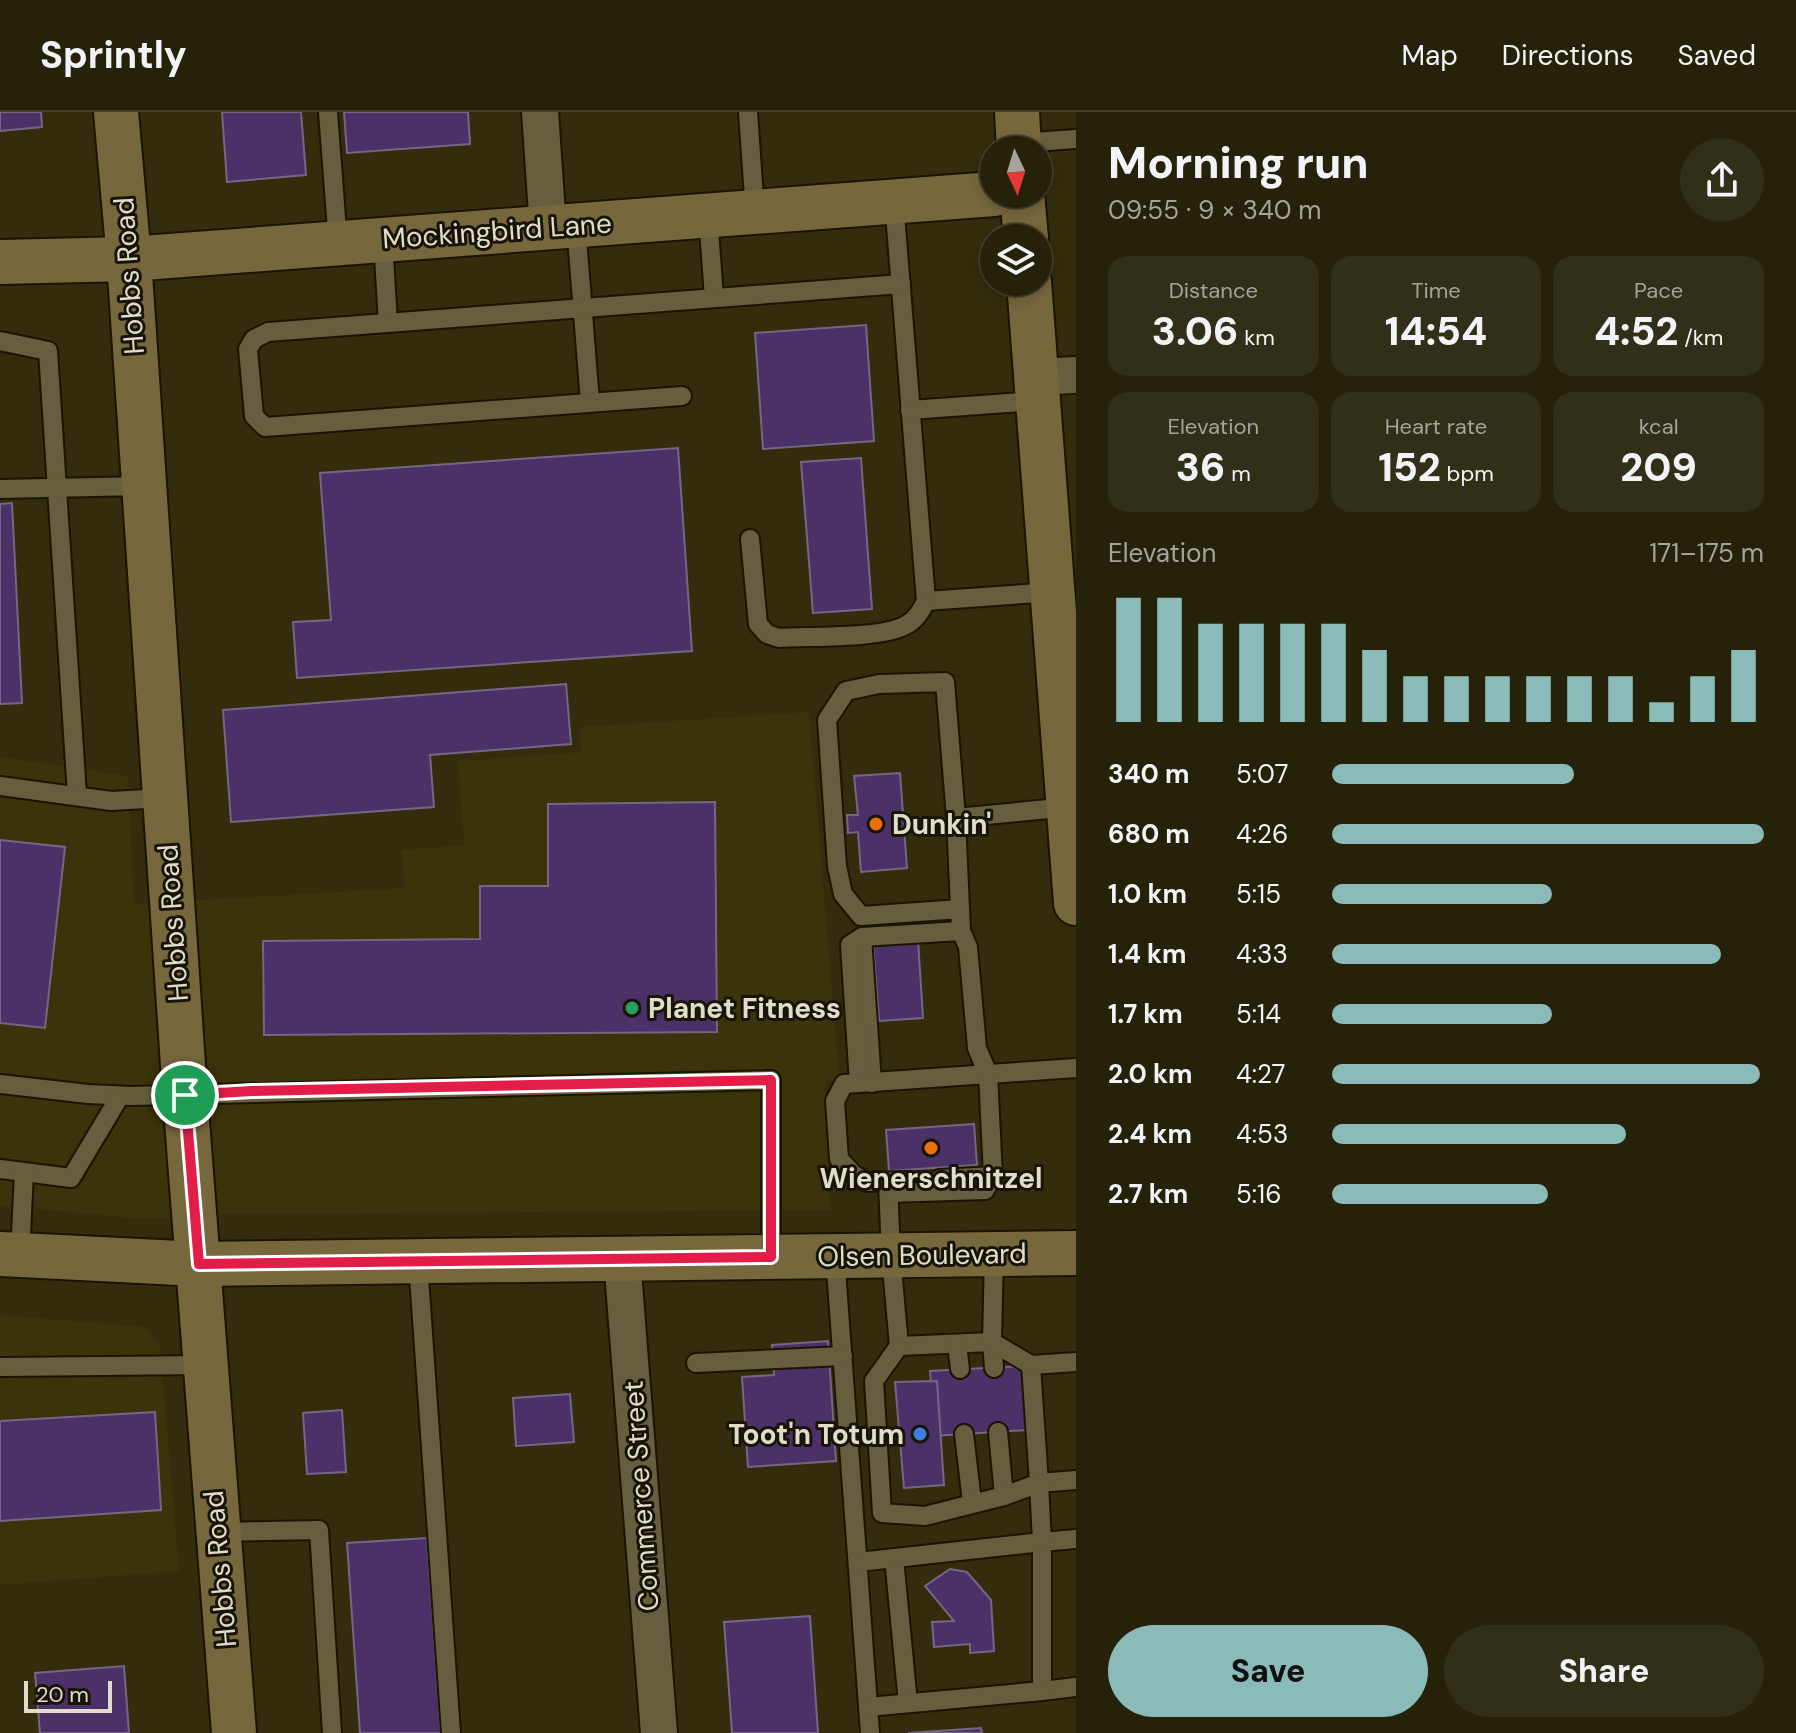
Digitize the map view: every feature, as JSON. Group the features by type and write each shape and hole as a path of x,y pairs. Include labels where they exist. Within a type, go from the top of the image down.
{"street":[{"name":"Hobbs Road","path":"116,112 129,259 185,1095 234,1733"},
{"path":"540,112 562,227"},
{"name":"Mockingbird Lane","path":"0,262 129,259 980,195"},
{"path":"1032,296 1050,384 1076,903"},
{"name":"Olsen Boulevard","path":"10,1255 199,1264 1076,1253"},
{"name":"Commerce Street","path":"622,1258 659,1733"}],"lane":[{"path":"328,112 338,243"},
{"path":"748,112 755,212"},
{"path":"1018,135 1076,139"},
{"path":"750,539 758,624 767,634 779,638 888,632 907,625 920,614 926,601 894,201"},
{"path":"708,215 714,298"},
{"path":"562,227 583,308 590,402"},
{"path":"383,240 388,323"},
{"path":"682,396 265,427 254,416 248,349 254,339 268,332 901,284"},
{"path":"0,341 48,351 77,795"},
{"path":"910,410 1050,384"},
{"path":"0,489 143,486"},
{"path":"926,601 1060,608"},
{"path":"960,909 861,916 843,894 837,866 827,720 846,691 879,684 945,682 956,818 961,931 968,947 977,1048 988,1074 993,1176 889,1187 867,1182 854,1175 839,1159 835,1101 858,1083 988,1074 1076,1068"},
{"path":"0,786 111,801 164,798"},
{"path":"956,818 1072,819"},
{"path":"858,1083 862,937 961,931"},
{"path":"0,1084 120,1096 771,1080 771,1257"},
{"path":"0,1169 71,1178 120,1096"},
{"path":"10,1255 24,1172"},
{"path":"889,1187 899,1346 874,1381 882,1513 925,1516 1004,1496 1039,1483 1076,1480"},
{"path":"994,1254 994,1368"},
{"path":"835,1256 870,1733"},
{"path":"418,1262 451,1733"},
{"path":"899,1346 992,1342 1031,1365 1076,1362"},
{"path":"957,1344 960,1369"},
{"path":"696,1363 843,1356"},
{"path":"0,1367 205,1365"},
{"path":"1031,1365 1042,1542 1042,1691"},
{"path":"998,1432 1004,1496"},
{"path":"964,1434 972,1502"},
{"path":"217,1532 319,1530 332,1733"},
{"path":"858,1562 1076,1539"},
{"path":"894,1558 908,1703"},
{"path":"868,1707 1076,1687"}],"shaded area":[{"path":"809,712 839,1076 825,1084 830,1210 237,1214 138,1219 0,1205 0,757 128,776 134,904 404,888 402,850 464,845 458,761 581,752 580,727"},
{"path":"0,1315 145,1327 160,1346 179,1571 0,1585"}],"building":[{"path":"0,112 41,112 42,127 0,131"},
{"path":"222,112 301,112 306,175 227,182"},
{"path":"344,112 468,112 470,144 347,153"},
{"path":"866,325 874,441 763,449 755,333"},
{"path":"678,448 692,651 297,678 293,622 331,620 320,473"},
{"path":"861,458 872,609 813,613 801,462"},
{"path":"12,503 22,703 0,704 0,504"},
{"path":"566,684 571,744 430,755 434,807 231,822 223,710"},
{"name":"Dunkin'","path":"900,773 907,868 861,872 858,832 848,833 847,815 858,815 854,776"},
{"path":"715,802 717,1032 264,1035 263,941 480,939 480,886 548,886 548,804"},
{"path":"0,840 65,847 45,1028 0,1023"},
{"path":"918,940 923,1018 879,1021 873,943"},
{"name":"Wienerschnitzel","path":"974,1124 977,1165 889,1171 886,1130"},
{"path":"828,1341 836,1461 748,1467 742,1377 774,1375 772,1345"},
{"path":"1022,1366 1026,1430 934,1436 930,1371"},
{"name":"Toot'n Totum","path":"937,1381 944,1485 904,1488 895,1382"},
{"path":"570,1394 574,1442 516,1446 513,1398"},
{"path":"342,1410 346,1472 307,1474 303,1413"},
{"path":"155,1412 161,1510 0,1521 0,1421"},
{"path":"427,1538 441,1733 360,1733 347,1543"},
{"path":"950,1569 967,1572 991,1600 994,1651 970,1653 970,1644 934,1647 932,1622 954,1621 925,1586"},
{"path":"810,1616 818,1733 732,1733 724,1622"},
{"path":"124,1666 129,1733 40,1733 35,1673"},
{"path":"981,1728 982,1733 908,1733"}],"place":[{"name":"Dunkin'","path":"876,824"},
{"name":"Planet Fitness","path":"632,1008"},
{"name":"Wienerschnitzel","path":"931,1148"},
{"name":"Toot'n Totum","path":"920,1434"}],"route":[{"path":"771,1080 771,1257 199,1264 185,1095 771,1080"}]}
